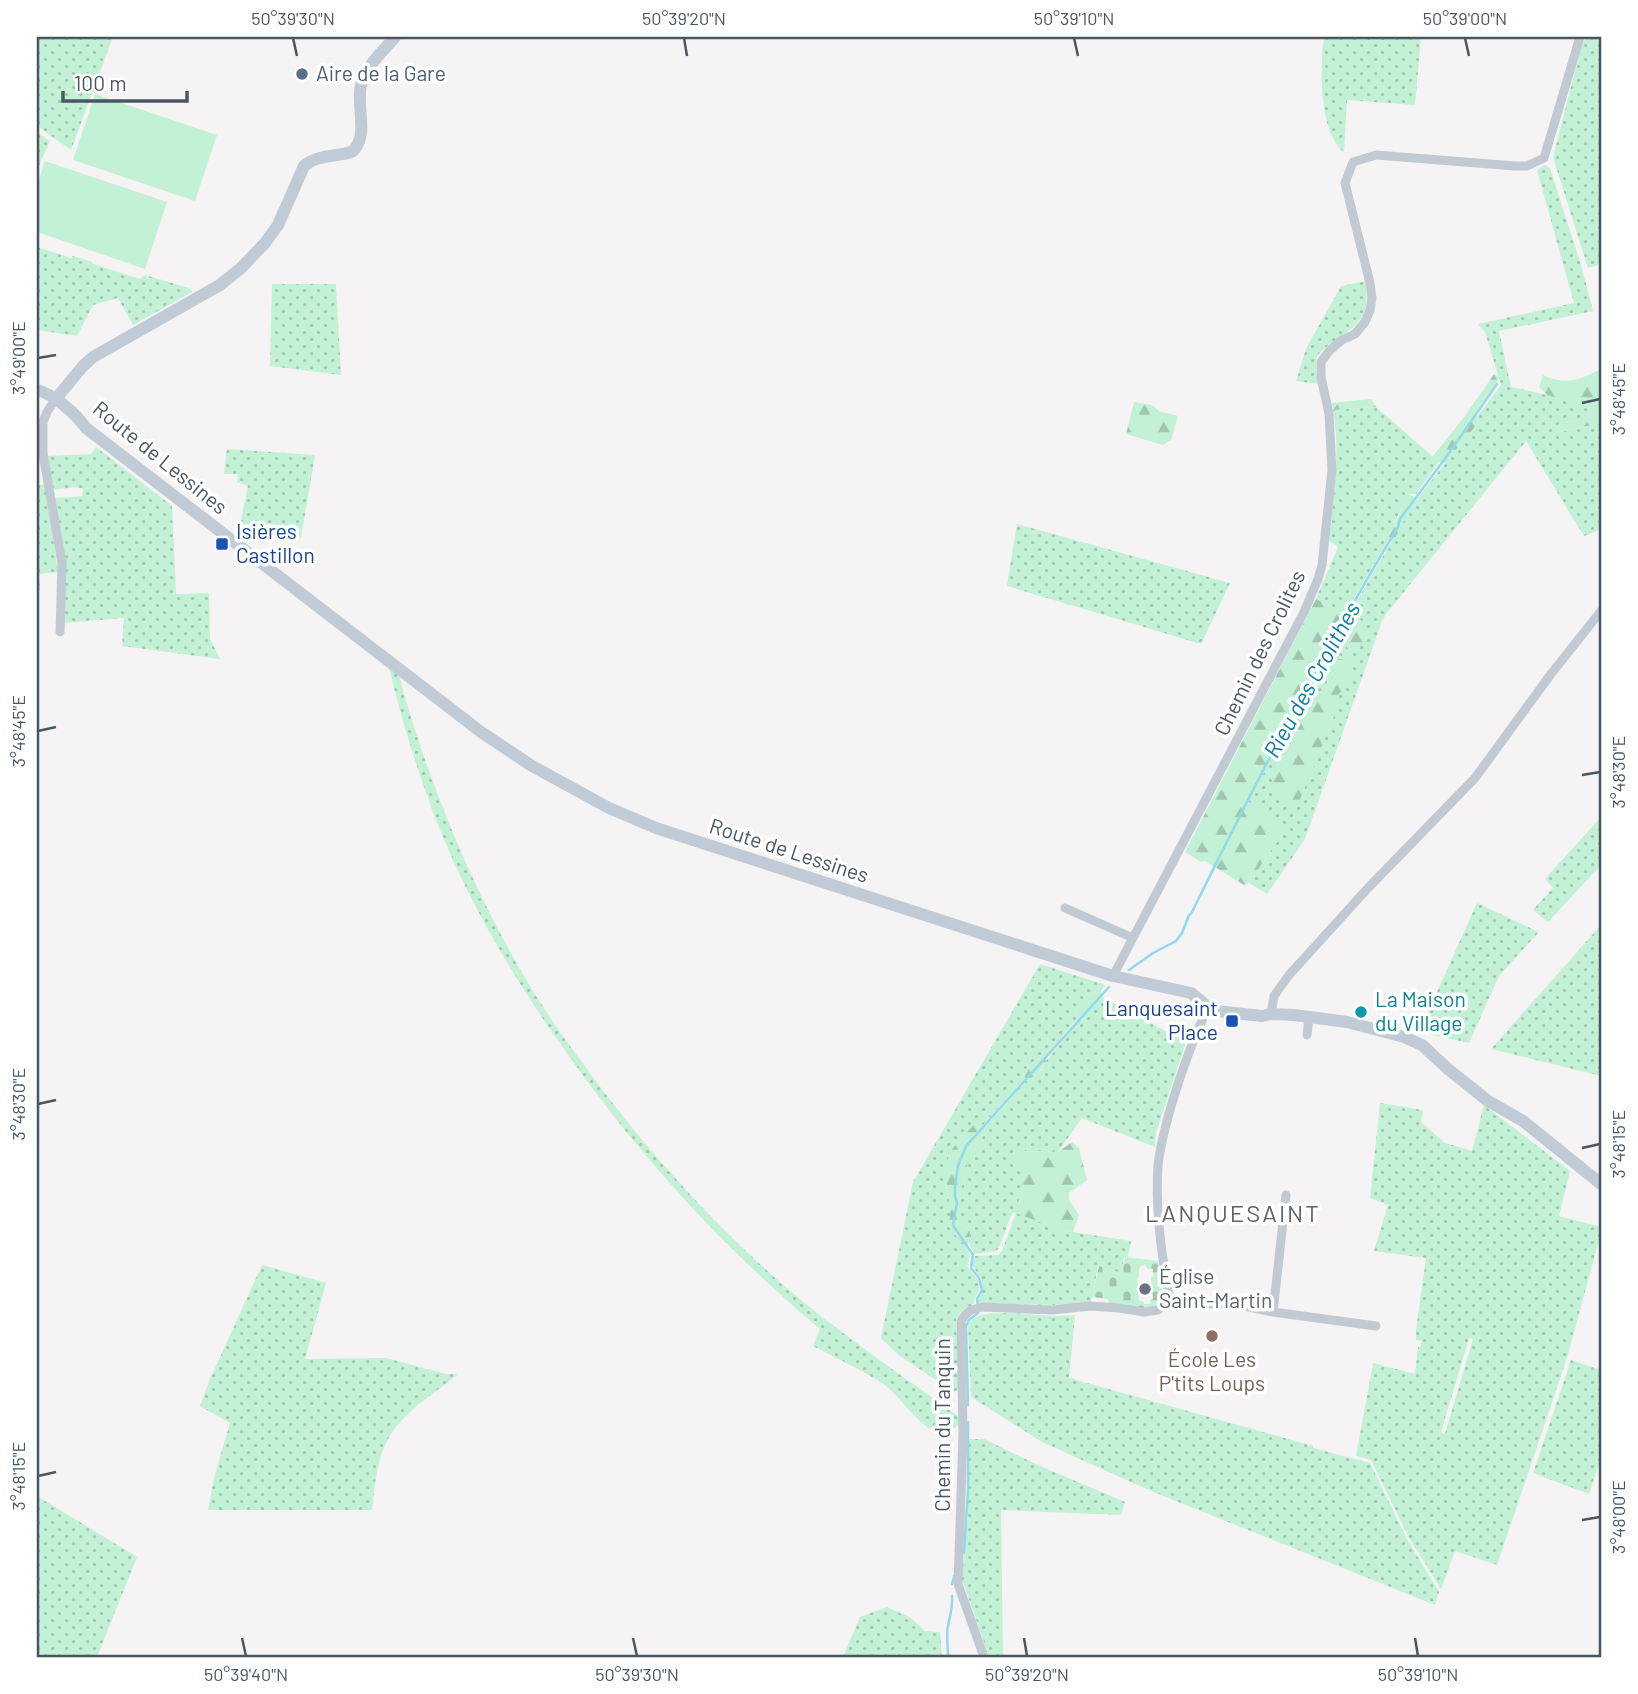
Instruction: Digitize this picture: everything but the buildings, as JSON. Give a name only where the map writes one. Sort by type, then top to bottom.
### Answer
[{"type":"main road","points":[[55,400],[93,356],[220,285],[241,268],[278,225],[308,162],[322,156],[350,153],[355,149],[359,137],[361,85],[366,72],[395,37]]},
{"type":"main road","name":"Route de Lessines","points":[[37,390],[44,392],[77,416],[86,428],[481,732],[531,766],[609,808],[656,828],[1113,976],[1191,993],[1216,1011],[1347,1022],[1404,1037],[1422,1045],[1488,1101],[1523,1121],[1601,1184]]},
{"type":"street","name":"Chemin des Crolites","points":[[1113,976],[1304,612],[1318,579],[1322,565],[1332,470],[1329,414],[1321,377],[1321,362],[1330,350],[1355,334],[1365,322],[1372,298],[1345,183],[1353,162],[1376,155],[1504,166],[1527,166],[1537,162],[1544,158],[1580,37]]},
{"type":"street","points":[[55,400],[43,422],[43,454],[62,563],[60,632]]},
{"type":"street","points":[[1271,1014],[1274,996],[1289,975],[1368,888],[1475,778],[1601,611]]},
{"type":"street","points":[[1065,908],[1133,938]]},
{"type":"street","points":[[1208,1007],[1180,1078],[1162,1138],[1158,1167],[1159,1237],[1168,1301],[1239,1305],[1376,1326]]},
{"type":"street","points":[[1307,1035],[1310,1017]]},
{"type":"street","points":[[1273,1312],[1286,1195]]},
{"type":"street","name":"Chemin du Tanquin","points":[[984,1657],[958,1584],[963,1424],[961,1321],[971,1310],[983,1307],[1052,1310],[1091,1306],[1144,1312],[1158,1310],[1168,1301]]},
{"type":"green space","points":[[37,37],[113,37],[71,150],[37,126]]},
{"type":"green space","points":[[1324,37],[1421,37],[1415,105],[1347,100],[1344,153],[1335,142],[1326,118],[1322,75]]},
{"type":"green space","points":[[1586,37],[1601,37],[1601,264],[1588,268],[1553,157]]},
{"type":"green space","points":[[95,94],[217,135],[195,201],[73,160]]},
{"type":"green space","points":[[37,132],[50,141],[37,170]]},
{"type":"green space","points":[[45,161],[167,202],[145,269],[37,232],[37,186]]},
{"type":"green space","points":[[1545,165],[1550,168],[1593,311],[1499,331],[1511,387],[1590,409],[1590,418],[1558,424],[1556,433],[1601,423],[1601,529],[1584,536],[1526,441],[1386,614],[1305,839],[1267,894],[1249,883],[1285,830],[1248,802],[1349,614],[1415,502],[1479,422],[1477,417],[1501,385],[1485,332],[1478,324],[1574,303],[1537,170]]},
{"type":"green space","points":[[37,247],[140,279],[145,275],[189,288],[192,292],[133,325],[118,298],[93,305],[77,336],[37,330]]},
{"type":"green space","points":[[1365,281],[1366,302],[1361,318],[1317,357],[1318,384],[1296,381],[1306,349],[1341,286]]},
{"type":"green space","points":[[272,284],[336,284],[341,375],[270,366]]},
{"type":"green space","points":[[1601,369],[1601,423],[1556,433],[1558,424],[1590,418],[1590,409],[1547,395],[1539,387],[1543,375],[1566,381]]},
{"type":"green space","points":[[1494,374],[1499,377],[1497,382],[1474,414],[1480,419],[1479,422],[1445,463],[1439,462],[1433,456]]},
{"type":"green space","points":[[1371,399],[1376,407],[1333,410],[1332,403]]},
{"type":"green space","points":[[1134,402],[1152,405],[1159,411],[1178,416],[1171,440],[1163,445],[1126,434]]},
{"type":"green space","points":[[1376,407],[1439,462],[1416,494],[1409,494],[1387,537],[1389,539],[1345,613],[1316,599],[1338,547],[1329,541],[1336,459],[1333,410]]},
{"type":"green space","points":[[96,447],[172,506],[176,594],[209,593],[210,639],[220,659],[122,646],[124,618],[63,623],[54,498],[82,496],[83,489],[76,487],[52,490],[46,456],[91,454]]},
{"type":"green space","points":[[227,449],[315,455],[301,537],[249,532],[245,539],[238,534],[248,486],[237,482],[238,474],[224,474]]},
{"type":"green space","points":[[45,484],[58,572],[39,574],[40,590],[37,591],[37,485]]},
{"type":"green space","points":[[1408,495],[1413,496],[1415,502],[1392,543],[1387,537],[1387,529],[1396,522]]},
{"type":"green space","points":[[1017,524],[1230,583],[1201,644],[1007,586]]},
{"type":"green space","points":[[1316,599],[1346,613],[1249,802],[1283,823],[1285,830],[1249,883],[1244,885],[1185,852]]},
{"type":"green space","points":[[1360,619],[1366,625],[1365,638],[1358,650],[1348,650],[1346,645],[1355,622]]},
{"type":"green space","points":[[1338,659],[1349,659],[1352,668],[1344,691],[1339,693],[1336,704],[1338,707],[1295,808],[1268,789],[1312,698],[1321,697]]},
{"type":"green space","points":[[389,668],[399,675],[415,731],[441,803],[489,911],[540,1001],[604,1092],[676,1179],[727,1233],[826,1320],[961,1418],[955,1428],[944,1432],[928,1427],[882,1383],[813,1346],[820,1329],[717,1234],[655,1166],[597,1094],[513,973],[465,886],[424,786]]},
{"type":"green space","points":[[1601,817],[1601,865],[1548,922],[1533,910],[1553,888],[1545,879]]},
{"type":"green space","points":[[1477,903],[1539,932],[1499,976],[1469,1043],[1419,1032]]},
{"type":"green space","points":[[1601,925],[1601,1076],[1491,1049]]},
{"type":"green space","points":[[1040,964],[1106,985],[1090,995],[1075,1012],[1077,1019],[1045,1057],[1040,1057],[1025,1069],[1025,1078],[981,1127],[974,1126],[946,1186],[952,1212],[970,1256],[967,1266],[979,1284],[974,1304],[956,1319],[959,1389],[954,1392],[900,1356],[881,1338],[913,1182]]},
{"type":"green space","points":[[1101,990],[1102,997],[1091,1012],[1085,1018],[1077,1019],[1075,1012],[1080,1004]]},
{"type":"green space","points":[[1102,997],[1186,1042],[1156,1133],[1155,1147],[1082,1118],[1058,1152],[1021,1151],[1024,1169],[1060,1230],[1131,1241],[1128,1257],[1124,1257],[1121,1273],[1098,1266],[1091,1302],[1055,1305],[978,1303],[982,1283],[972,1265],[975,1256],[998,1255],[1002,1251],[1016,1213],[1012,1213],[996,1251],[974,1254],[969,1243],[970,1231],[957,1219],[968,1162],[985,1133],[984,1128],[1028,1079],[1041,1071],[1046,1061]]},
{"type":"green space","points":[[1040,1057],[1045,1057],[1046,1061],[1036,1076],[1025,1078],[1025,1069]]},
{"type":"green space","points":[[1380,1103],[1423,1110],[1421,1122],[1445,1143],[1472,1151],[1484,1105],[1570,1171],[1559,1216],[1601,1227],[1567,1358],[1497,1565],[1455,1551],[1441,1589],[1409,1538],[1371,1460],[1356,1456],[1373,1363],[1415,1374],[1418,1347],[1421,1347],[1421,1341],[1416,1340],[1416,1330],[1426,1258],[1374,1251],[1388,1205],[1370,1198]],"holes":[[[1469,1338],[1473,1339],[1445,1434],[1441,1432]]]},
{"type":"green space","points":[[974,1125],[984,1128],[985,1133],[968,1162],[961,1189],[957,1219],[970,1231],[969,1243],[965,1245],[948,1226],[950,1211],[946,1168],[951,1152]]},
{"type":"green space","points":[[1072,1142],[1079,1148],[1087,1180],[1069,1193],[1069,1200],[1079,1215],[1073,1232],[1060,1230],[1016,1213],[1024,1170],[1016,1160],[1021,1151],[1058,1152]]},
{"type":"green space","points":[[1125,1257],[1158,1261],[1164,1298],[1160,1304],[1139,1308],[1109,1304],[1108,1299],[1092,1297],[1099,1266],[1121,1273]],"holes":[[[1145,1265],[1148,1269],[1153,1269],[1153,1299],[1150,1304],[1144,1304],[1139,1301],[1137,1279],[1141,1266]]]},
{"type":"green space","points":[[262,1265],[326,1283],[305,1359],[386,1358],[446,1374],[458,1374],[415,1408],[393,1431],[380,1459],[372,1510],[208,1510],[230,1423],[200,1406]]},
{"type":"green space","points":[[982,1315],[1075,1315],[1069,1378],[1370,1463],[1407,1539],[1439,1592],[1435,1605],[1151,1491],[1042,1442],[971,1397],[968,1325]]},
{"type":"green space","points":[[1571,1360],[1601,1370],[1601,1457],[1589,1494],[1533,1473]]},
{"type":"green space","points":[[968,1439],[984,1439],[1125,1502],[1121,1515],[1001,1510],[1003,1657],[989,1657],[962,1579],[968,1517]]},
{"type":"green space","points":[[37,1496],[137,1557],[97,1657],[37,1657]]},
{"type":"green space","points":[[887,1607],[911,1618],[925,1631],[940,1632],[942,1657],[843,1657],[860,1617]]},
{"type":"waterway","name":"Rieu des Crolithes","points":[[1129,970],[1176,941],[1182,933],[1290,718],[1398,527],[1400,519],[1497,384]]},
{"type":"waterway","name":"Rieu des Crolithes","points":[[978,1306],[977,1299],[982,1290],[979,1278],[971,1268],[973,1255],[953,1225],[957,1203],[955,1186],[958,1166],[966,1146],[1109,987]]},
{"type":"waterway","name":"Rieu des Crolithes","points":[[968,1405],[966,1326],[978,1313]]},
{"type":"waterway","name":"Rieu des Crolithes","points":[[964,1553],[968,1422]]},
{"type":"waterway","name":"Rieu des Crolithes","points":[[952,1584],[954,1576]]},
{"type":"waterway","name":"Rieu des Crolithes","points":[[948,1657],[947,1634],[952,1596]]},
{"type":"place","name":"Aire de la Gare","points":[[302,74]]},
{"type":"place","name":"Isières Castillon","points":[[222,544]]},
{"type":"place","name":"La Maison du Village","points":[[1361,1012]]},
{"type":"place","name":"Lanquesaint Place","points":[[1232,1021]]},
{"type":"place","name":"Église Saint-Martin","points":[[1145,1289]]},
{"type":"place","name":"École Les P'tits Loups","points":[[1212,1336]]},
{"type":"district","name":"LANQUESAINT","points":[[1233,1214]]}]
